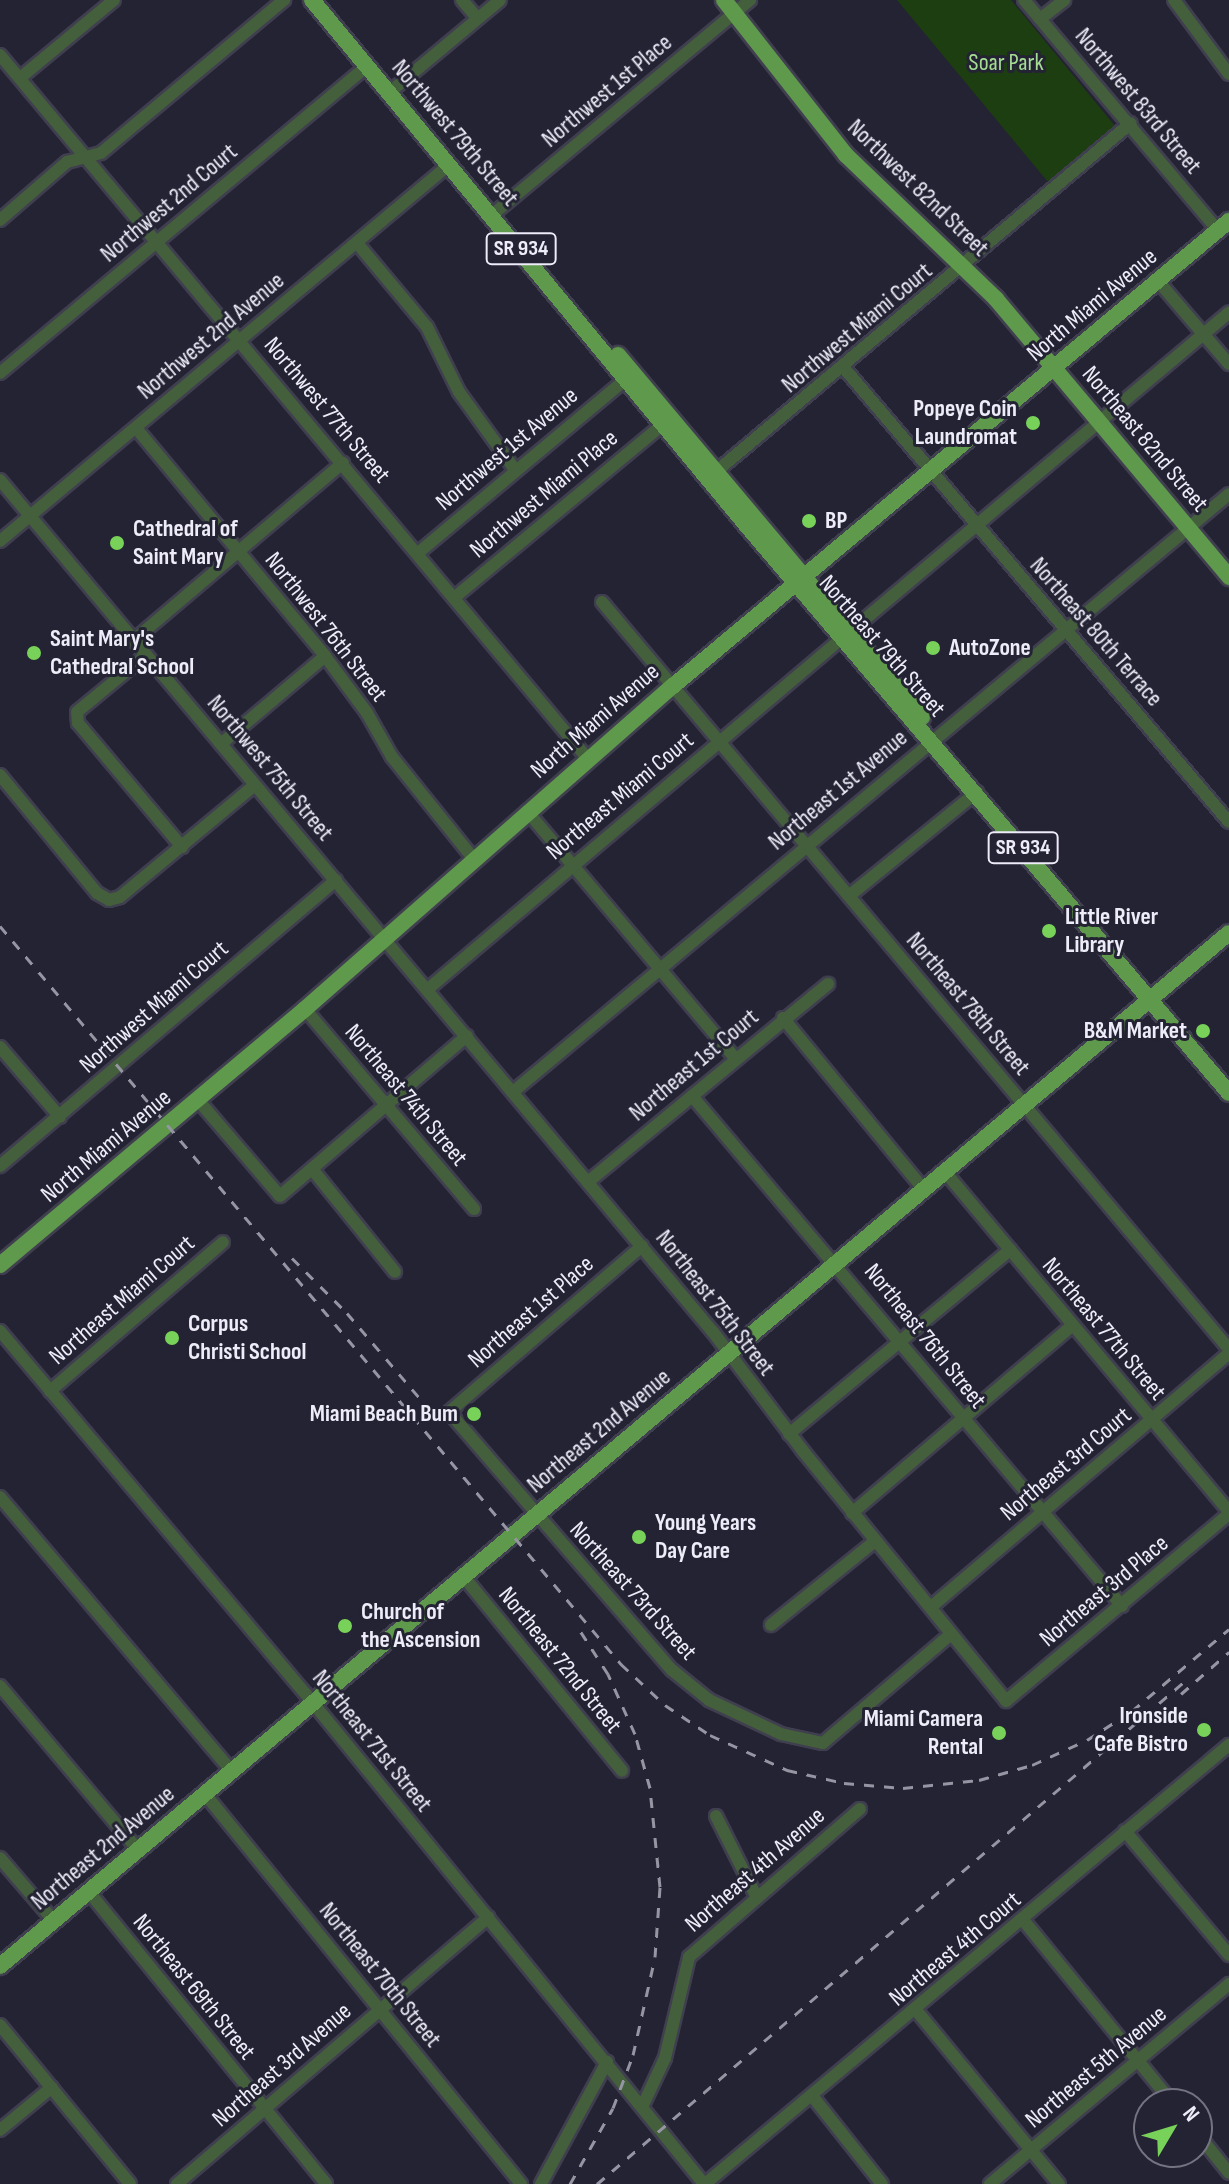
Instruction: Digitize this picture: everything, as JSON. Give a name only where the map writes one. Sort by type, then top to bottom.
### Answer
[{"type":"main road","name":"Northwest 79th Street","points":[[312,0],[592,333],[662,425],[801,580]]},
{"type":"main road","name":"Northwest 82nd Street","points":[[729,6],[856,167],[964,267],[1054,368]]},
{"type":"main road","name":"North Miami Avenue","points":[[0,1265],[305,1009],[473,858],[673,686],[1224,226]]},
{"type":"main road","name":"Northwest 79th Street","points":[[592,333],[622,358],[718,470],[801,580]]},
{"type":"main road","name":"Northeast 82nd Street","points":[[1054,368],[1229,577]]},
{"type":"main road","points":[[662,425],[718,470]]},
{"type":"main road","name":"Northeast 79th Street","points":[[801,580],[922,716],[933,740],[1229,1093]]},
{"type":"main road","name":"Northeast 2nd Avenue","points":[[0,1966],[1229,933]]},
{"type":"street","points":[[20,78],[114,0]]},
{"type":"street","points":[[0,220],[67,162],[111,145],[284,0]]},
{"type":"street","points":[[462,0],[477,18]]},
{"type":"street","points":[[390,92],[500,0]]},
{"type":"street","name":"Northwest 1st Place","points":[[492,215],[729,6],[750,0]]},
{"type":"street","name":"Northwest 83rd Street","points":[[1024,0],[1224,226]]},
{"type":"street","points":[[1040,19],[1064,0]]},
{"type":"street","points":[[1174,0],[1229,74]]},
{"type":"street","name":"Northwest 77th Street","points":[[2,62],[20,78],[87,156],[588,759]]},
{"type":"street","name":"Northwest 2nd Court","points":[[0,373],[367,66]]},
{"type":"street","name":"Northwest Miami Court","points":[[718,470],[844,368],[1131,123]]},
{"type":"street","name":"Northwest 2nd Avenue","points":[[0,541],[450,164]]},
{"type":"street","points":[[357,243],[427,327],[459,392],[516,471]]},
{"type":"street","points":[[1158,281],[1229,364]]},
{"type":"street","name":"Northeast Miami Court","points":[[428,989],[1229,312]]},
{"type":"street","name":"Northeast 80th Terrace","points":[[844,368],[1229,822]]},
{"type":"street","name":"Northwest 1st Avenue","points":[[418,553],[626,379]]},
{"type":"street","name":"Northwest Miami Place","points":[[455,597],[662,425]]},
{"type":"street","name":"Northwest 76th Street","points":[[136,428],[325,656],[367,713],[392,757],[473,858]]},
{"type":"street","points":[[134,640],[343,463]]},
{"type":"street","name":"Northwest 75th Street","points":[[0,480],[385,937]]},
{"type":"street","name":"Northeast 1st Avenue","points":[[514,1091],[1229,494]]},
{"type":"street","name":"Northeast 78th Street","points":[[602,602],[1229,1351]]},
{"type":"street","points":[[146,655],[77,712],[78,723],[182,847]]},
{"type":"street","points":[[221,744],[325,656]]},
{"type":"street","points":[[0,775],[97,893],[109,900],[120,897],[255,785]]},
{"type":"street","points":[[849,896],[977,792]]},
{"type":"street","points":[[527,811],[736,1059]]},
{"type":"street","name":"Northwest Miami Court","points":[[0,1166],[336,880]]},
{"type":"street","name":"Northeast 75th Street","points":[[385,937],[729,1353],[789,1434],[1006,1701]]},
{"type":"street","name":"Northeast 1st Court","points":[[589,1181],[828,984]]},
{"type":"street","name":"Northeast 74th Street","points":[[305,1009],[474,1209]]},
{"type":"street","points":[[783,1018],[925,1191]]},
{"type":"street","points":[[198,1100],[280,1196],[467,1036]]},
{"type":"street","points":[[0,1047],[60,1117]]},
{"type":"street","name":"Northeast 76th Street","points":[[692,1096],[1122,1606]]},
{"type":"street","points":[[312,1169],[395,1272]]},
{"type":"street","name":"Northeast 77th Street","points":[[946,1173],[1229,1513]]},
{"type":"street","name":"Northeast Miami Court","points":[[50,1391],[223,1242]]},
{"type":"street","name":"Northeast 1st Place","points":[[449,1412],[642,1246]]},
{"type":"street","points":[[789,1434],[1010,1250]]},
{"type":"street","points":[[852,1513],[1073,1325]]},
{"type":"street","name":"Northeast 71st Street","points":[[0,1331],[313,1704],[705,2184]]},
{"type":"street","name":"Northeast 3rd Court","points":[[931,1607],[1229,1351]]},
{"type":"street","name":"Northeast 73rd Street","points":[[449,1412],[672,1670],[709,1700],[781,1734],[823,1743],[951,1634]]},
{"type":"street","points":[[0,1497],[232,1772]]},
{"type":"street","name":"Northeast 3rd Place","points":[[1006,1701],[1229,1513]]},
{"type":"street","points":[[771,1625],[875,1541]]},
{"type":"street","name":"Northeast 72nd Street","points":[[464,1577],[622,1771]]},
{"type":"street","points":[[0,1686],[138,1850]]},
{"type":"street","name":"Northeast 4th Court","points":[[705,2184],[1024,1921],[1125,1831],[1229,1745]]},
{"type":"street","name":"Northeast 70th Street","points":[[205,1794],[521,2184]]},
{"type":"street","name":"Northeast 4th Avenue","points":[[643,2105],[665,2058],[689,1957],[860,1809]]},
{"type":"street","points":[[716,1816],[756,1896]]},
{"type":"street","points":[[1125,1831],[1229,1955]]},
{"type":"street","points":[[0,1858],[54,1921]]},
{"type":"street","name":"Northeast 69th Street","points":[[89,1892],[326,2184]]},
{"type":"street","name":"Northeast 3rd Avenue","points":[[177,2184],[488,1917]]},
{"type":"street","points":[[1024,1921],[1160,2088]]},
{"type":"street","name":"Northeast 5th Avenue","points":[[990,2184],[1229,1984]]},
{"type":"street","points":[[916,2010],[1059,2184]]},
{"type":"street","points":[[0,2025],[130,2184]]},
{"type":"street","points":[[541,2184],[607,2062]]},
{"type":"street","points":[[0,2130],[52,2087]]},
{"type":"street","points":[[813,2097],[882,2184]]},
{"type":"street","points":[[1213,2153],[1229,2173]]},
{"type":"green space","name":"Soar Park","points":[[897,0],[1011,0],[1115,126],[1048,182]]},
{"type":"railway","points":[[0,926],[621,1664],[665,1705],[710,1735],[787,1770],[844,1783],[903,1788],[979,1780],[1032,1765],[1087,1740],[1132,1711],[1229,1629]]},
{"type":"railway","points":[[292,1258],[347,1313],[434,1415]]},
{"type":"railway","points":[[570,2184],[613,2108],[633,2055],[655,1957],[660,1887],[650,1788],[635,1734],[608,1674],[579,1629]]},
{"type":"railway","points":[[1181,1694],[1229,1652]]},
{"type":"railway","points":[[597,2184],[1184,1682]]},
{"type":"place","name":"Popeye Coin Laundromat","points":[[1033,423]]},
{"type":"place","name":"BP","points":[[809,521]]},
{"type":"place","name":"Cathedral of Saint Mary","points":[[117,543]]},
{"type":"place","name":"AutoZone","points":[[933,648]]},
{"type":"place","name":"Saint Mary's Cathedral School","points":[[34,653]]},
{"type":"place","name":"Little River Library","points":[[1049,931]]},
{"type":"place","name":"B&M Market","points":[[1203,1031]]},
{"type":"place","name":"Corpus Christi School","points":[[172,1338]]},
{"type":"place","name":"Miami Beach Bum","points":[[474,1414]]},
{"type":"place","name":"Young Years Day Care","points":[[639,1537]]},
{"type":"place","name":"Church of the Ascension","points":[[345,1626]]},
{"type":"place","name":"Ironside Cafe Bistro","points":[[1204,1730]]},
{"type":"place","name":"Miami Camera Rental","points":[[999,1733]]}]
